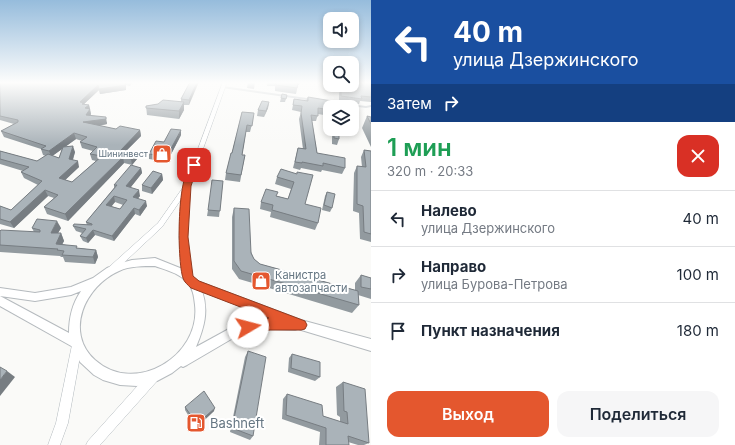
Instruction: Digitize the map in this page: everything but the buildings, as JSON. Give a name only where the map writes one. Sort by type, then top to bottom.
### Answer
[{"type":"main road","points":[[0,292],[35,297],[71,291],[95,282],[112,270],[160,225],[186,186],[217,103]]},
{"type":"main road","points":[[176,365],[192,347],[201,326],[201,305],[192,281],[183,237],[186,186]]},
{"type":"main road","points":[[112,270],[130,263],[155,262],[172,268],[192,281],[301,325],[371,345]]},
{"type":"main road","points":[[95,282],[82,298],[75,318],[75,335],[77,344],[87,362],[103,374],[126,380],[153,377]]},
{"type":"main road","points":[[0,301],[77,344]]},
{"type":"main road","points":[[92,445],[153,377],[238,329],[270,324],[301,325]]},
{"type":"main road","points":[[54,445],[62,423],[77,344]]},
{"type":"street","points":[[359,106],[371,106]]},
{"type":"place","name":"Шининвест","points":[[162,154]]},
{"type":"place","name":"Канистра автозапчасти","points":[[261,281]]},
{"type":"place","name":"Bashneft","points":[[196,423]]},
{"type":"route","points":[[194,165],[186,186],[183,237],[188,278],[195,284],[301,325],[270,324],[248,327]]}]
